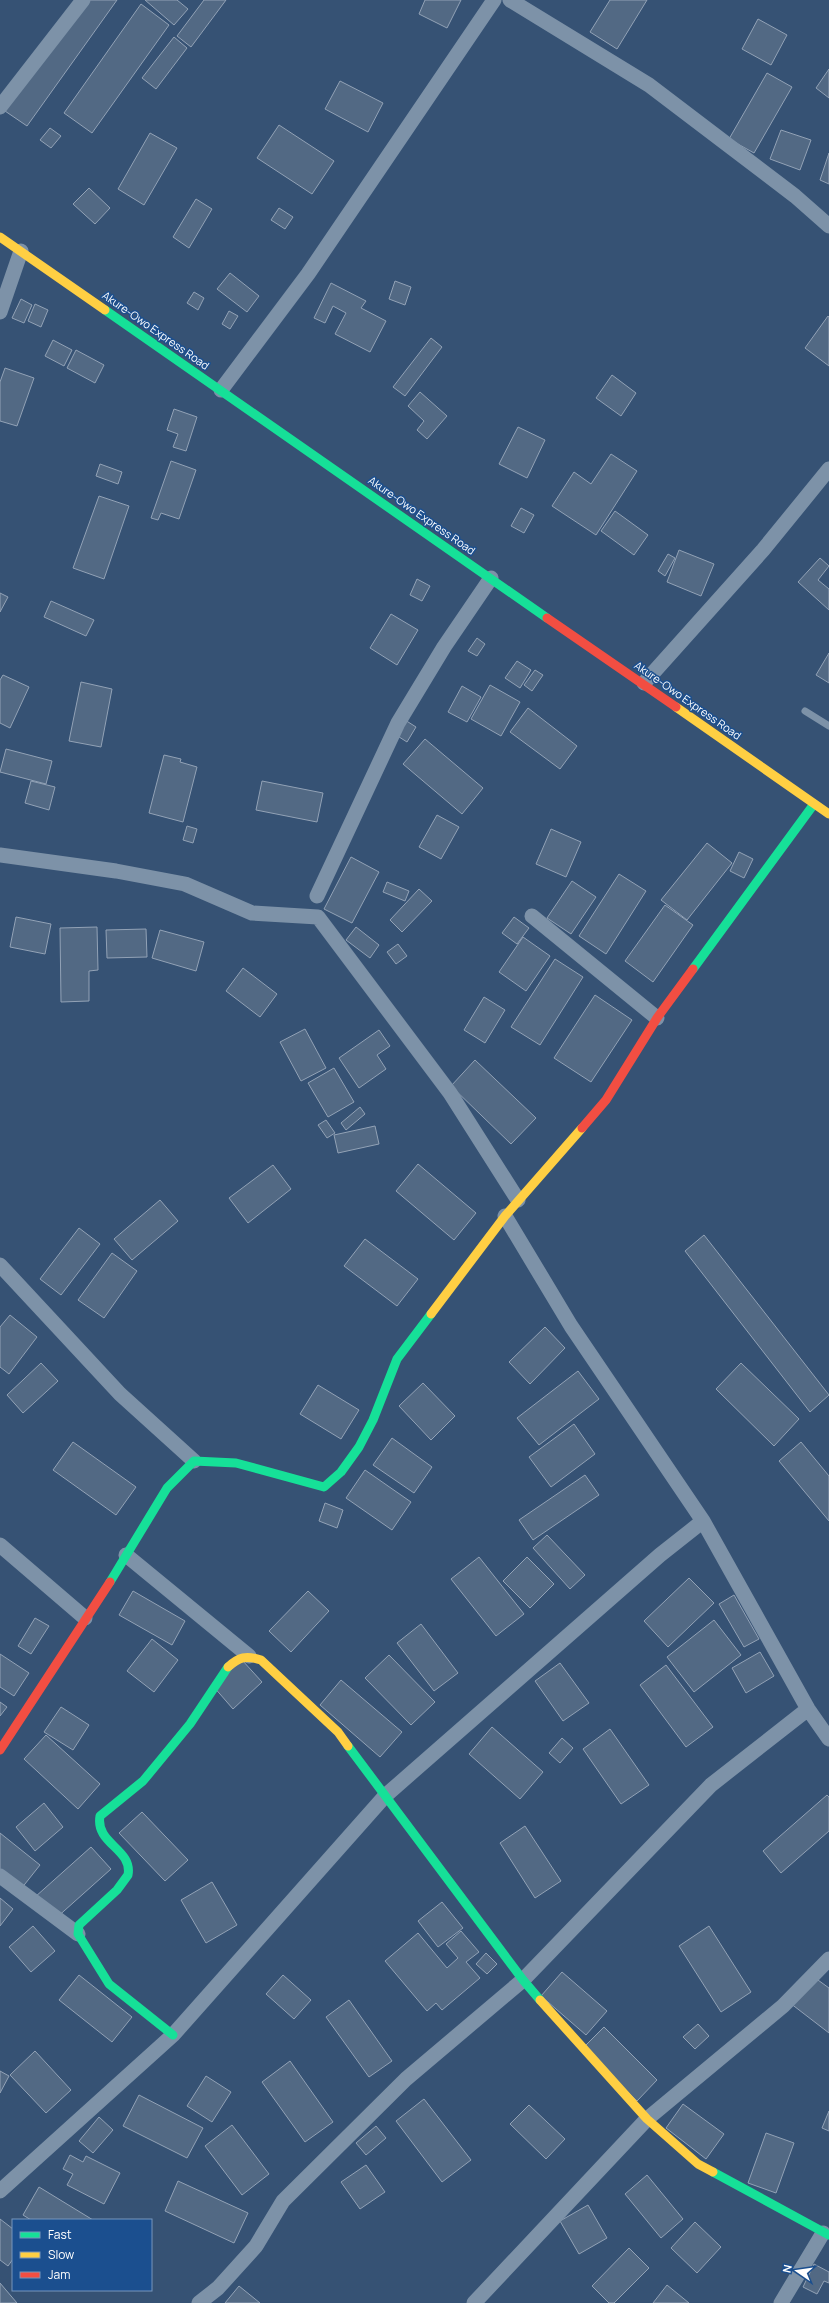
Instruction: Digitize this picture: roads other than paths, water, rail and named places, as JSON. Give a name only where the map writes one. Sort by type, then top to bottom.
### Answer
[{"type":"main road","name":"Akure-Owo Express Road","points":[[0,237],[644,683],[829,814]]},
{"type":"main road","points":[[0,1750],[126,1555],[167,1488],[194,1461],[236,1463],[324,1487],[341,1472],[359,1448],[373,1420],[397,1359],[504,1216],[606,1100],[656,1018],[814,804]]},
{"type":"main road","points":[[173,2035],[109,1984],[78,1934],[79,1925],[125,1882],[130,1871],[128,1862],[99,1831],[98,1823],[100,1816],[143,1781],[190,1724],[227,1668],[237,1659],[250,1656],[261,1660],[338,1732],[523,1980],[646,2119],[698,2164],[826,2234]]},
{"type":"street","points":[[0,107],[83,0]]},
{"type":"street","points":[[221,390],[308,274],[494,0]]},
{"type":"street","points":[[510,0],[649,85],[795,196],[829,226]]},
{"type":"street","points":[[0,312],[21,251]]},
{"type":"street","points":[[644,683],[763,550],[829,469]]},
{"type":"street","points":[[317,896],[398,724],[444,647],[491,578]]},
{"type":"street","points":[[0,855],[116,871],[185,884],[252,913],[318,917],[450,1093],[518,1200]]},
{"type":"street","points":[[532,916],[656,1018]]},
{"type":"street","points":[[504,1216],[570,1326],[703,1521],[808,1709],[829,1739]]},
{"type":"street","points":[[0,1265],[120,1394],[194,1461]]},
{"type":"street","points":[[0,2191],[173,2035],[385,1796],[660,1555],[703,1521]]},
{"type":"street","points":[[0,1545],[85,1618]]},
{"type":"street","points":[[126,1555],[250,1656]]},
{"type":"street","points":[[199,2303],[218,2288],[256,2246],[283,2201],[406,2079],[523,1980],[711,1785],[808,1709]]},
{"type":"street","points":[[0,1876],[78,1934]]},
{"type":"street","points":[[474,2303],[560,2208],[646,2119],[783,2006],[829,1959]]},
{"type":"street","points":[[781,2303],[826,2234]]},
{"type":"lane","points":[[805,711],[829,726]]}]
